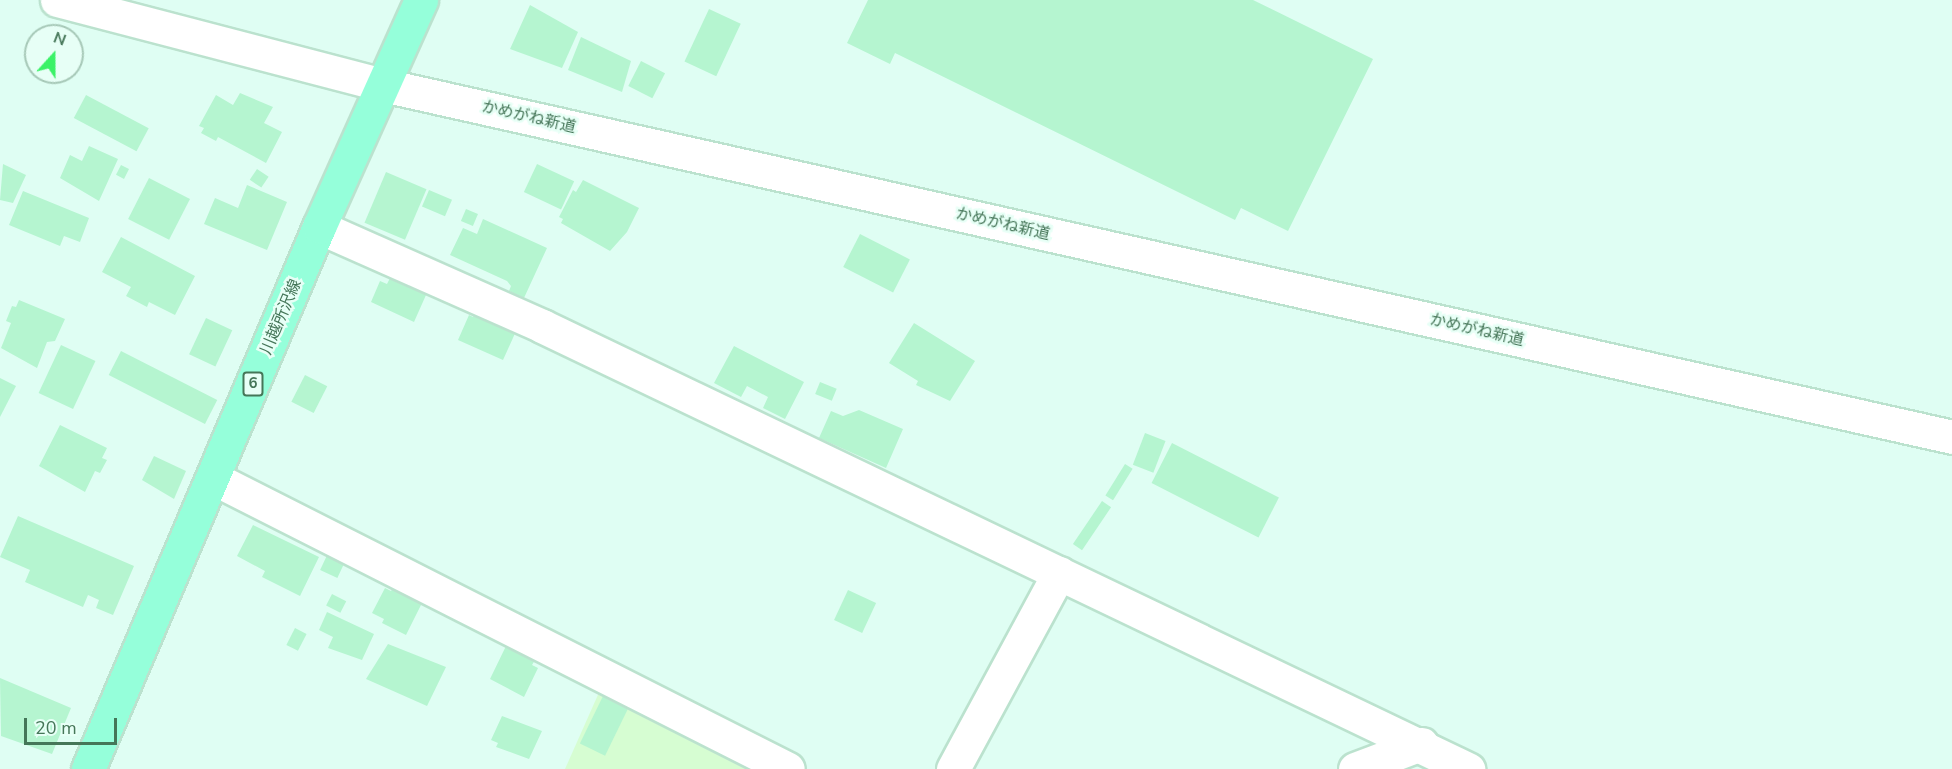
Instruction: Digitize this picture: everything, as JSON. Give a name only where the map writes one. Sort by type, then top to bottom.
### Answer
[{"type":"main road","name":"川越所沢線","points":[[88,769],[319,227],[421,0]]},
{"type":"street","name":"かめがね新道","points":[[57,0],[383,85],[1952,437]]},
{"type":"street","points":[[319,227],[542,327],[1421,744],[1468,769]]},
{"type":"street","points":[[213,478],[788,769]]},
{"type":"street","points":[[952,769],[1059,573]]},
{"type":"street","points":[[1355,769],[1421,744]]},
{"type":"shaded area","points":[[601,688],[764,769],[565,769]]},
{"type":"building","points":[[868,0],[1253,0],[1373,59],[1288,231],[1241,208],[1235,220],[895,53],[890,64],[847,43]]},
{"type":"building","points":[[530,5],[578,32],[562,68],[510,49]]},
{"type":"building","points":[[709,9],[741,24],[716,76],[684,62]]},
{"type":"building","points":[[581,37],[631,61],[622,92],[568,70]]},
{"type":"building","points":[[641,61],[665,73],[652,98],[628,86]]},
{"type":"building","points":[[240,93],[273,107],[264,123],[282,132],[266,163],[218,137],[216,141],[201,133],[204,128],[199,126],[216,95],[233,105]]},
{"type":"building","points":[[86,95],[149,128],[136,151],[74,118]]},
{"type":"building","points":[[89,146],[118,159],[99,201],[60,178],[70,155],[82,161]]},
{"type":"building","points":[[3,164],[26,175],[13,203],[0,200]]},
{"type":"building","points":[[537,164],[574,181],[561,209],[524,192]]},
{"type":"building","points":[[121,165],[129,169],[124,179],[116,175]]},
{"type":"building","points":[[257,169],[269,177],[261,188],[250,180]]},
{"type":"building","points":[[386,172],[427,189],[405,240],[365,223]]},
{"type":"building","points":[[149,178],[190,199],[169,240],[128,219]]},
{"type":"building","points":[[583,180],[639,208],[627,232],[610,251],[561,223],[563,219],[559,217],[573,190],[576,192]]},
{"type":"building","points":[[247,185],[287,202],[267,250],[204,224],[215,198],[238,208]]},
{"type":"building","points":[[429,190],[452,200],[445,216],[422,207]]},
{"type":"building","points":[[23,191],[89,218],[80,242],[64,236],[60,246],[9,225]]},
{"type":"building","points":[[466,209],[478,214],[473,226],[461,221]]},
{"type":"building","points":[[483,219],[547,248],[524,298],[509,291],[511,286],[507,281],[450,255],[463,228],[477,234]]},
{"type":"building","points":[[860,234],[910,259],[893,292],[843,267]]},
{"type":"building","points":[[121,237],[195,276],[175,315],[149,302],[147,307],[126,296],[131,287],[102,272]]},
{"type":"building","points":[[391,276],[430,286],[414,322],[371,302],[380,281],[387,284]]},
{"type":"building","points":[[19,300],[65,319],[55,341],[47,342],[37,368],[1,348],[11,323],[6,321],[12,306],[16,307]]},
{"type":"building","points":[[476,310],[517,329],[503,360],[458,340],[469,315],[473,317]]},
{"type":"building","points":[[206,318],[232,330],[215,367],[189,354]]},
{"type":"building","points":[[914,323],[975,361],[950,401],[916,385],[918,381],[889,363]]},
{"type":"building","points":[[61,345],[95,361],[73,409],[39,393]]},
{"type":"building","points":[[734,346],[804,382],[785,419],[763,408],[768,397],[747,386],[741,397],[714,383]]},
{"type":"building","points":[[121,351],[217,400],[205,424],[109,375]]},
{"type":"building","points":[[305,375],[327,386],[314,413],[291,402]]},
{"type":"building","points":[[0,378],[16,386],[0,417]]},
{"type":"building","points":[[820,382],[837,389],[832,401],[815,394]]},
{"type":"building","points":[[859,410],[903,429],[886,468],[819,438],[831,411],[843,416]]},
{"type":"building","points":[[60,425],[107,448],[102,458],[107,460],[100,473],[95,471],[85,492],[39,466]]},
{"type":"building","points":[[1145,433],[1166,441],[1153,473],[1133,465]]},
{"type":"building","points":[[1172,443],[1279,497],[1258,538],[1152,483]]},
{"type":"building","points":[[154,456],[186,471],[174,499],[142,480]]},
{"type":"building","points":[[1125,464],[1133,469],[1113,500],[1105,495]]},
{"type":"building","points":[[1102,501],[1111,507],[1082,550],[1073,544]]},
{"type":"building","points":[[18,516],[134,566],[113,615],[96,608],[99,600],[88,595],[83,607],[25,582],[30,570],[0,557]]},
{"type":"building","points":[[253,525],[319,557],[300,596],[262,577],[265,571],[237,556]]},
{"type":"building","points":[[329,551],[346,559],[337,578],[320,570]]},
{"type":"building","points":[[385,588],[391,591],[393,588],[422,603],[406,635],[382,623],[384,619],[372,613]]},
{"type":"building","points":[[848,590],[876,603],[862,633],[834,620]]},
{"type":"building","points":[[332,594],[346,601],[340,613],[326,606]]},
{"type":"building","points":[[327,612],[374,634],[362,660],[328,648],[333,637],[319,630]]},
{"type":"building","points":[[295,628],[307,634],[298,651],[286,645]]},
{"type":"building","points":[[388,644],[446,667],[427,706],[366,679]]},
{"type":"building","points":[[506,646],[535,660],[532,665],[538,668],[524,697],[490,679]]},
{"type":"building","points":[[0,678],[71,708],[52,754],[1,736]]},
{"type":"building","points":[[604,694],[629,706],[605,756],[580,743]]},
{"type":"building","points":[[502,716],[542,731],[529,759],[496,747],[498,743],[491,740]]}]
